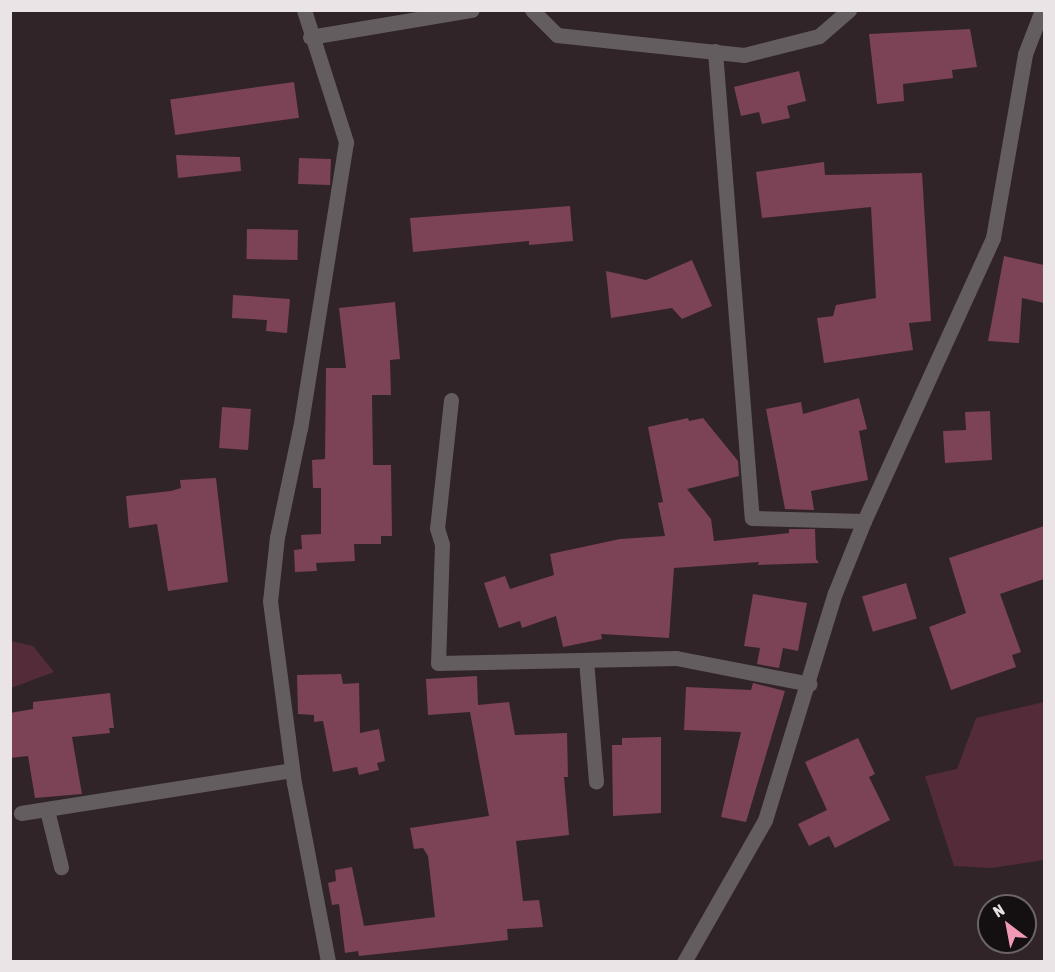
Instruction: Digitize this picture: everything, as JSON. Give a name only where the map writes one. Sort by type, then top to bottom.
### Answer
[{"type":"street","points":[[304,10],[310,37],[336,102],[346,142],[300,428],[277,537],[270,601],[292,770],[328,962]]},
{"type":"street","points":[[310,37],[472,10]]},
{"type":"street","points":[[532,10],[557,35],[744,54],[819,36],[849,10]]},
{"type":"street","points":[[684,962],[765,820],[810,684],[836,593],[864,521],[993,238],[1025,54],[1042,10]]},
{"type":"street","points":[[714,51],[752,518],[864,521]]},
{"type":"street","points":[[451,400],[436,528],[442,544],[438,663],[676,658],[810,684]]},
{"type":"street","points":[[586,660],[596,782]]},
{"type":"street","points":[[21,813],[292,770]]},
{"type":"street","points":[[47,810],[61,867]]},
{"type":"shaded area","points":[[11,641],[33,646],[54,672],[11,688]]},
{"type":"shaded area","points":[[1044,702],[1044,860],[992,868],[954,866],[925,776],[957,769],[976,718]]},
{"type":"building","points":[[970,29],[977,67],[952,70],[953,78],[903,84],[904,101],[877,104],[869,34]]},
{"type":"building","points":[[799,71],[806,101],[787,106],[790,118],[762,124],[759,112],[741,116],[734,87]]},
{"type":"building","points":[[294,82],[299,118],[175,135],[170,99]]},
{"type":"building","points":[[176,155],[240,157],[241,171],[178,178]]},
{"type":"building","points":[[299,158],[331,159],[330,185],[298,184]]},
{"type":"building","points":[[824,162],[825,175],[922,173],[931,321],[909,323],[913,350],[824,363],[817,318],[833,316],[836,305],[876,298],[871,207],[762,218],[756,172]]},
{"type":"building","points":[[570,206],[573,241],[529,245],[529,241],[413,252],[410,218]]},
{"type":"building","points":[[247,229],[298,230],[297,260],[246,259]]},
{"type":"building","points":[[1004,256],[1044,265],[1044,303],[1022,298],[1019,343],[988,341]]},
{"type":"building","points":[[692,260],[712,306],[682,319],[672,308],[611,318],[606,271],[646,280]]},
{"type":"building","points":[[233,295],[290,299],[287,333],[266,331],[267,320],[232,318]]},
{"type":"building","points":[[395,302],[400,359],[390,360],[391,395],[372,395],[373,465],[391,465],[392,536],[381,536],[381,544],[354,544],[355,561],[316,563],[317,571],[295,572],[294,550],[302,549],[301,535],[321,534],[321,488],[313,488],[312,460],[325,459],[326,368],[346,368],[339,308]]},
{"type":"building","points":[[859,398],[867,429],[859,431],[868,480],[811,491],[814,510],[785,509],[766,409],[801,402],[803,414]]},
{"type":"building","points":[[222,407],[251,409],[248,450],[219,448]]},
{"type":"building","points":[[990,411],[992,460],[945,463],[943,431],[966,430],[965,412]]},
{"type":"building","points":[[688,418],[689,421],[703,418],[738,461],[739,476],[687,489],[711,519],[714,541],[789,533],[789,529],[815,529],[816,559],[819,563],[758,565],[759,562],[674,568],[669,638],[601,634],[602,639],[563,647],[556,616],[522,628],[520,621],[499,628],[484,583],[505,576],[510,589],[554,575],[550,554],[620,539],[665,536],[658,503],[663,502],[648,427]]},
{"type":"building","points":[[216,478],[228,582],[168,591],[157,524],[129,528],[126,496],[171,491],[181,488],[180,480]]},
{"type":"building","points":[[1044,526],[1044,579],[1000,594],[1021,652],[1012,655],[1016,667],[951,690],[929,627],[966,613],[949,558]]},
{"type":"building","points":[[906,583],[917,618],[873,632],[862,596]]},
{"type":"building","points":[[753,594],[807,603],[798,651],[783,648],[779,668],[757,664],[760,648],[744,646]]},
{"type":"building","points":[[341,674],[343,684],[359,683],[360,733],[379,729],[385,761],[377,763],[379,770],[359,775],[357,767],[333,772],[323,721],[314,722],[314,715],[298,714],[297,675]]},
{"type":"building","points":[[477,676],[478,705],[509,702],[515,735],[567,733],[568,777],[564,777],[569,835],[516,841],[523,901],[539,900],[543,927],[507,929],[508,940],[359,956],[358,951],[345,953],[339,904],[332,905],[328,883],[336,881],[335,870],[352,867],[364,926],[435,917],[428,856],[423,848],[414,849],[410,828],[489,816],[470,712],[428,715],[426,679]]},
{"type":"building","points":[[753,683],[785,691],[746,822],[721,817],[741,732],[684,730],[686,687],[751,690]]},
{"type":"building","points":[[110,693],[114,728],[109,728],[110,733],[72,737],[82,794],[35,798],[28,756],[10,758],[10,713],[33,709],[33,702]]},
{"type":"building","points":[[661,737],[661,813],[613,816],[612,745],[622,745],[622,738]]},
{"type":"building","points":[[858,738],[875,774],[869,777],[890,820],[835,848],[829,836],[809,846],[798,824],[827,810],[805,762]]}]
